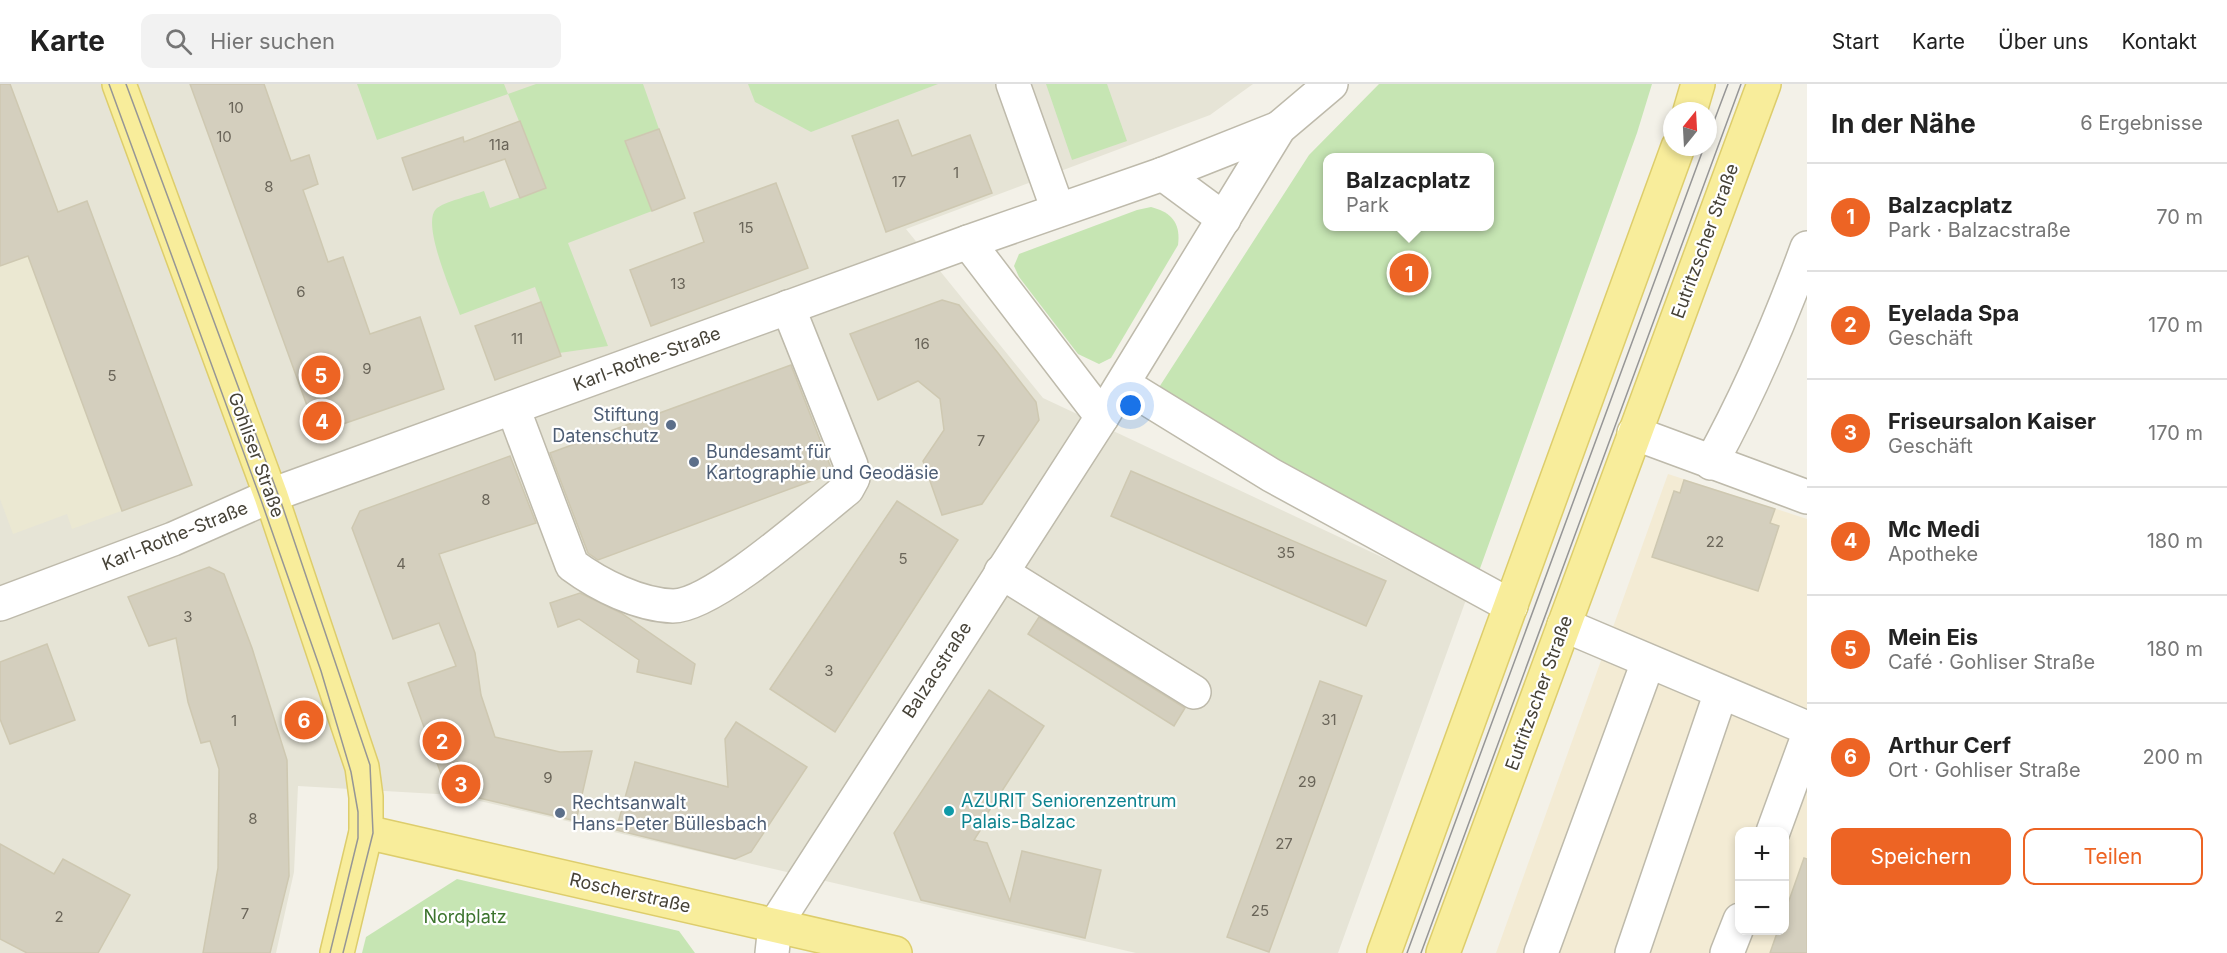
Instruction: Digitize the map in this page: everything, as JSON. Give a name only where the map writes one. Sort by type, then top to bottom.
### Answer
[{"type":"main road","name":"Gohliser Straße","points":[[119,84],[271,496],[359,756],[366,796],[366,832]]},
{"type":"main road","points":[[1693,102],[1698,84]]},
{"type":"main road","name":"Eutritzscher Straße","points":[[1443,953],[1764,84]]},
{"type":"main road","points":[[1384,953],[1675,156]]},
{"type":"main road","points":[[337,953],[366,832]]},
{"type":"main road","name":"Roscherstraße","points":[[366,832],[773,939],[895,953]]},
{"type":"street","points":[[1013,84],[1058,210]]},
{"type":"street","name":"Balzacstraße","points":[[773,939],[1001,572],[1123,384],[1279,128],[1331,84]]},
{"type":"street","name":"Balzacstraße","points":[[1162,174],[1279,128]]},
{"type":"street","name":"Karl-Rothe-Straße","points":[[0,604],[173,539],[271,496],[788,307],[1162,174]]},
{"type":"street","points":[[1162,174],[1224,219]]},
{"type":"street","points":[[968,242],[1102,417]]},
{"type":"street","points":[[1711,463],[1735,419],[1807,248]]},
{"type":"street","points":[[513,408],[572,565],[588,577],[638,599],[674,606],[699,600],[765,554],[847,489],[853,478],[851,465],[788,307]]},
{"type":"street","points":[[1123,384],[1271,475],[1511,606]]},
{"type":"street","points":[[1634,433],[1807,497]]},
{"type":"street","points":[[1001,572],[1194,692]]},
{"type":"street","points":[[1564,625],[1807,728]]},
{"type":"street","points":[[1541,953],[1648,662]]},
{"type":"street","points":[[1632,953],[1721,692]]},
{"type":"street","points":[[1774,827],[1807,739]]},
{"type":"street","points":[[1727,953],[1735,933]]},
{"type":"shaded area","points":[[0,84],[1253,84],[1210,115],[906,229],[1043,398],[1467,597],[1338,953],[1136,953],[454,795],[298,786],[294,872],[276,953],[0,953]]},
{"type":"shaded area","points":[[16,99],[58,212],[87,201],[192,485],[72,529],[67,514],[13,534],[0,499],[0,105]]},
{"type":"shaded area","points":[[1668,474],[1807,519],[1807,953],[1496,953]]},
{"type":"green space","points":[[357,84],[504,84],[508,94],[377,140]]},
{"type":"green space","points":[[536,84],[643,84],[659,129],[626,141],[652,211],[568,243],[608,346],[559,353],[535,287],[460,315],[435,244],[432,217],[436,209],[451,201],[484,191],[490,208],[546,188],[508,94]]},
{"type":"green space","points":[[748,84],[938,84],[811,132],[755,102]]},
{"type":"green space","points":[[1046,84],[1107,84],[1127,141],[1072,160]]},
{"type":"green space","points":[[1379,84],[1652,84],[1637,133],[1478,574],[1156,392],[1309,155]]},
{"type":"green space","points":[[1151,207],[1164,212],[1173,220],[1178,230],[1178,245],[1111,358],[1099,364],[1078,354],[1019,277],[1014,266],[1019,254],[1137,210]]},
{"type":"green space","name":"Nordplatz","points":[[457,879],[679,931],[695,953],[362,953],[366,937]]},
{"type":"building","points":[[0,84],[10,84],[58,212],[87,201],[192,485],[122,511],[28,256],[0,266]]},
{"type":"building","points":[[190,84],[264,84],[291,161],[309,155],[318,184],[303,190],[328,262],[343,257],[370,334],[420,317],[444,389],[317,433]]},
{"type":"building","points":[[898,120],[912,156],[970,135],[992,193],[886,232],[852,136]]},
{"type":"building","points":[[520,121],[546,188],[520,198],[505,159],[413,190],[402,158],[463,137],[464,142]]},
{"type":"building","points":[[659,129],[685,198],[652,211],[625,141]]},
{"type":"building","points":[[776,183],[808,268],[651,326],[630,270],[704,242],[694,213]]},
{"type":"building","points":[[942,300],[959,305],[998,353],[1036,402],[1039,420],[982,504],[942,515],[923,461],[944,430],[940,399],[918,381],[878,400],[850,334]]},
{"type":"building","points":[[541,302],[561,356],[495,380],[475,326]]},
{"type":"building","name":"Bundesamt für Kartographie und Geodäsie","points":[[791,365],[833,473],[598,560],[588,553],[550,453]]},
{"type":"building","points":[[510,456],[536,523],[439,554],[475,653],[481,695],[495,737],[560,752],[592,751],[576,821],[458,793],[444,782],[408,683],[456,666],[439,623],[393,639],[352,528],[360,511]]},
{"type":"building","points":[[1131,471],[1386,581],[1366,626],[1111,516]]},
{"type":"building","points":[[1684,480],[1775,509],[1770,523],[1779,526],[1758,591],[1652,557],[1674,491],[1680,493]]},
{"type":"building","points":[[897,501],[958,540],[835,732],[770,689]]},
{"type":"building","points":[[209,567],[224,574],[252,648],[287,760],[289,876],[270,953],[203,953],[218,868],[219,769],[210,741],[201,743],[188,702],[176,638],[149,646],[128,597]]},
{"type":"building","points":[[580,593],[621,613],[695,664],[691,684],[637,672],[639,660],[579,619],[558,627],[550,603]]},
{"type":"building","points":[[1039,617],[1185,708],[1174,726],[1028,634]]},
{"type":"building","points":[[47,644],[75,720],[10,744],[0,719],[0,662]]},
{"type":"building","points":[[1320,681],[1362,696],[1269,952],[1227,937]]},
{"type":"building","name":"AZURIT Seniorenzentrum Palais-Balzac","points":[[989,690],[1044,726],[980,825],[981,829],[974,840],[987,843],[1010,901],[1022,851],[1101,870],[1085,938],[921,900],[894,833]]},
{"type":"building","points":[[736,722],[807,767],[751,852],[735,859],[616,830],[635,762],[728,787],[725,739]]},
{"type":"building","points":[[0,844],[54,874],[63,859],[130,895],[98,953],[27,953],[0,939]]},
{"type":"building","points":[[1804,858],[1807,859],[1807,953],[1770,953],[1776,935],[1789,935],[1789,901]]},
{"type":"tram line","points":[[109,84],[261,500],[321,671],[351,772],[358,812],[358,838],[330,953]]},
{"type":"tram line","points":[[126,84],[282,505],[370,765],[373,833],[343,953]]},
{"type":"tram line","points":[[1717,113],[1728,84]]},
{"type":"tram line","points":[[1421,953],[1741,84]]},
{"type":"tram line","points":[[1407,953],[1701,156]]},
{"type":"place","name":"Balzacplatz","points":[[1409,273]]},
{"type":"place","name":"Mein Eis","points":[[321,375]]},
{"type":"place","name":"Mc Medi","points":[[322,421]]},
{"type":"place","name":"Stiftung Datenschutz","points":[[671,425]]},
{"type":"place","name":"Bundesamt für Kartographie und Geodäsie","points":[[694,462]]},
{"type":"place","name":"Arthur Cerf","points":[[304,720]]},
{"type":"place","name":"Eyelada Spa","points":[[442,741]]},
{"type":"place","name":"Friseursalon Kaiser","points":[[461,784]]},
{"type":"place","name":"AZURIT Seniorenzentrum Palais-Balzac","points":[[949,811]]},
{"type":"place","name":"Rechtsanwalt Hans-Peter Büllesbach","points":[[560,813]]}]
